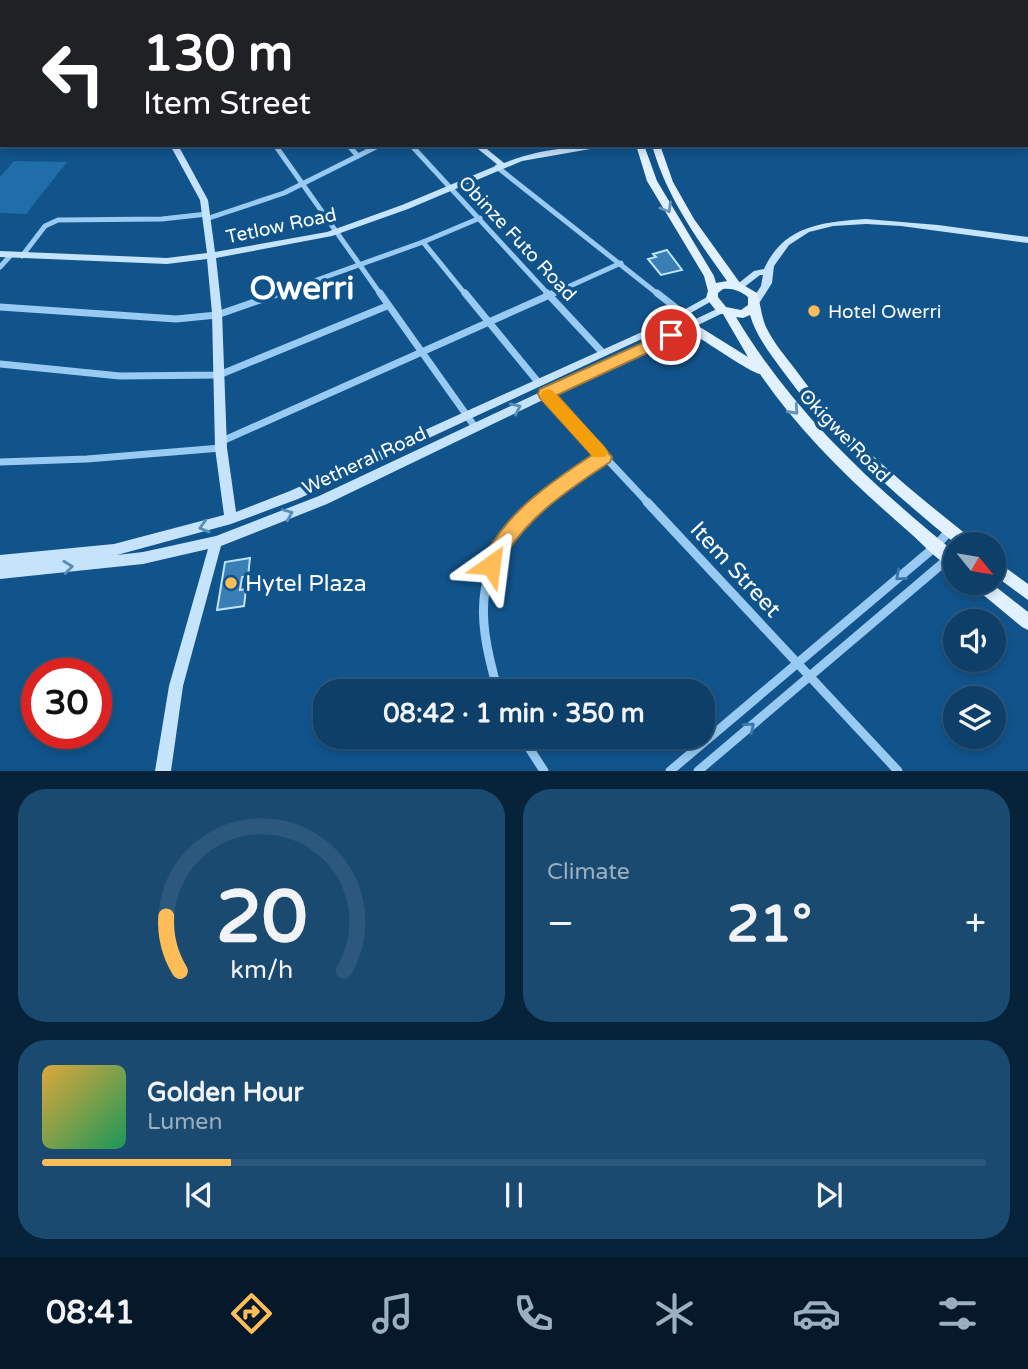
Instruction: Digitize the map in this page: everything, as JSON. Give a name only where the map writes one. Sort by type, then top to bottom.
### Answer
[{"type":"main road","points":[[641,147],[653,181],[709,276],[713,295],[725,312],[743,314],[755,305]]},
{"type":"main road","points":[[656,147],[659,159],[672,185],[701,235],[738,286],[754,296],[755,317],[769,343],[801,388],[898,490],[952,532]]},
{"type":"main road","points":[[713,295],[720,286],[738,286]]},
{"type":"main road","name":"Okigwe Road","points":[[725,312],[787,403],[889,509],[943,551]]},
{"type":"main road","points":[[691,327],[733,352],[767,377]]},
{"type":"main road","points":[[1006,576],[1028,593]]},
{"type":"main road","points":[[995,595],[1028,622]]},
{"type":"street","points":[[175,147],[204,200],[217,315],[220,445],[231,519]]},
{"type":"street","points":[[276,147],[475,427]]},
{"type":"street","points":[[350,147],[358,156]]},
{"type":"street","points":[[22,256],[45,226],[58,220],[206,216],[259,203],[376,147]]},
{"type":"street","name":"Obinze Futo Road","points":[[413,147],[602,352]]},
{"type":"street","points":[[479,147],[685,315]]},
{"type":"street","name":"Tetlow Road","points":[[0,254],[167,261],[211,255],[337,232],[405,207],[500,166],[542,154],[592,147]]},
{"type":"street","points":[[0,307],[176,319],[217,315],[422,242],[480,218]]},
{"type":"street","points":[[755,305],[768,280],[767,271],[785,243],[796,234],[830,223],[894,223],[1028,240]]},
{"type":"street","points":[[422,242],[538,382]]},
{"type":"street","points":[[0,267],[11,255]]},
{"type":"street","points":[[0,462],[87,459],[220,445],[549,293],[621,263]]},
{"type":"street","points":[[738,286],[757,272],[767,271]]},
{"type":"street","name":"Wetheral Road","points":[[0,561],[114,550],[231,519],[294,495],[685,315],[713,295]]},
{"type":"street","points":[[0,364],[120,376],[219,375],[387,306]]},
{"type":"street","name":"Wetheral Road","points":[[0,573],[143,558],[216,542],[323,500],[725,312]]},
{"type":"street","name":"Item Street","points":[[546,394],[898,771]]},
{"type":"street","points":[[495,679],[484,632],[483,608],[484,580],[496,551],[516,525],[560,486],[603,457]]},
{"type":"street","points":[[670,771],[936,546],[950,530]]},
{"type":"street","points":[[163,771],[176,686],[216,542]]},
{"type":"street","points":[[698,771],[943,566]]},
{"type":"street","points":[[530,749],[544,771]]},
{"type":"shaded area","points":[[14,161],[67,162],[26,214],[0,213],[0,177]]},
{"type":"building","points":[[667,250],[682,270],[661,275],[648,259],[656,257],[653,254]]},
{"type":"building","name":"Hytel Plaza","points":[[250,558],[248,576],[242,577],[240,590],[246,589],[244,606],[217,610],[225,562]]},
{"type":"slow traffic","points":[[548,396],[599,452]]},
{"type":"place","name":"Hotel Owerri","points":[[814,311]]},
{"type":"place","name":"Hytel Plaza","points":[[231,583]]},
{"type":"district","name":"Owerri","points":[[302,287]]},
{"type":"route","points":[[491,565],[496,551],[516,525],[560,486],[603,457],[546,394],[671,335]]}]
